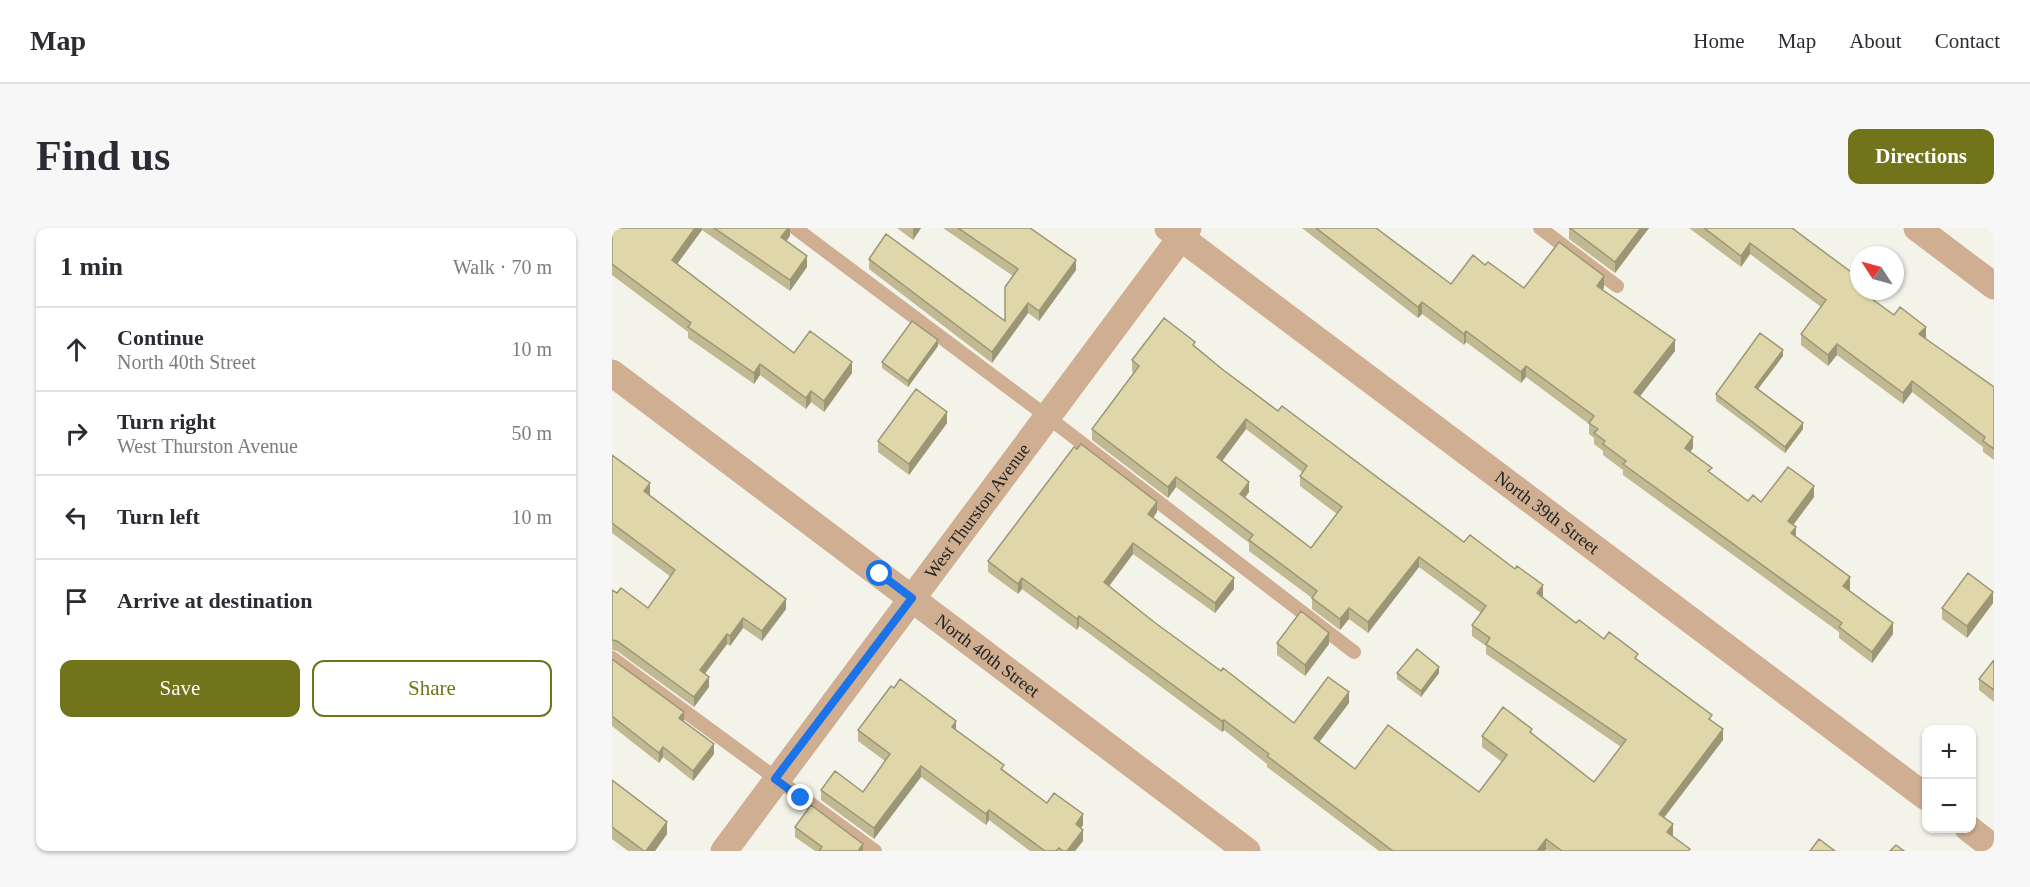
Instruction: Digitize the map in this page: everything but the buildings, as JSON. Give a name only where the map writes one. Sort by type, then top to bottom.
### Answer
[{"type":"street","points":[[1917,228],[1994,286]]},
{"type":"street","name":"West Thurston Avenue","points":[[724,851],[775,779],[1049,418],[1179,231]]},
{"type":"street","name":"North 39th Street","points":[[1179,231],[1922,794]]},
{"type":"street","name":"North 40th Street","points":[[612,373],[1247,851]]},
{"type":"street","points":[[1974,833],[1994,848]]},
{"type":"lane","points":[[795,228],[1354,651]]},
{"type":"lane","points":[[1540,228],[1617,286]]},
{"type":"lane","points":[[612,658],[875,851]]},
{"type":"route","points":[[801,798],[775,779],[912,598],[880,574]]}]
